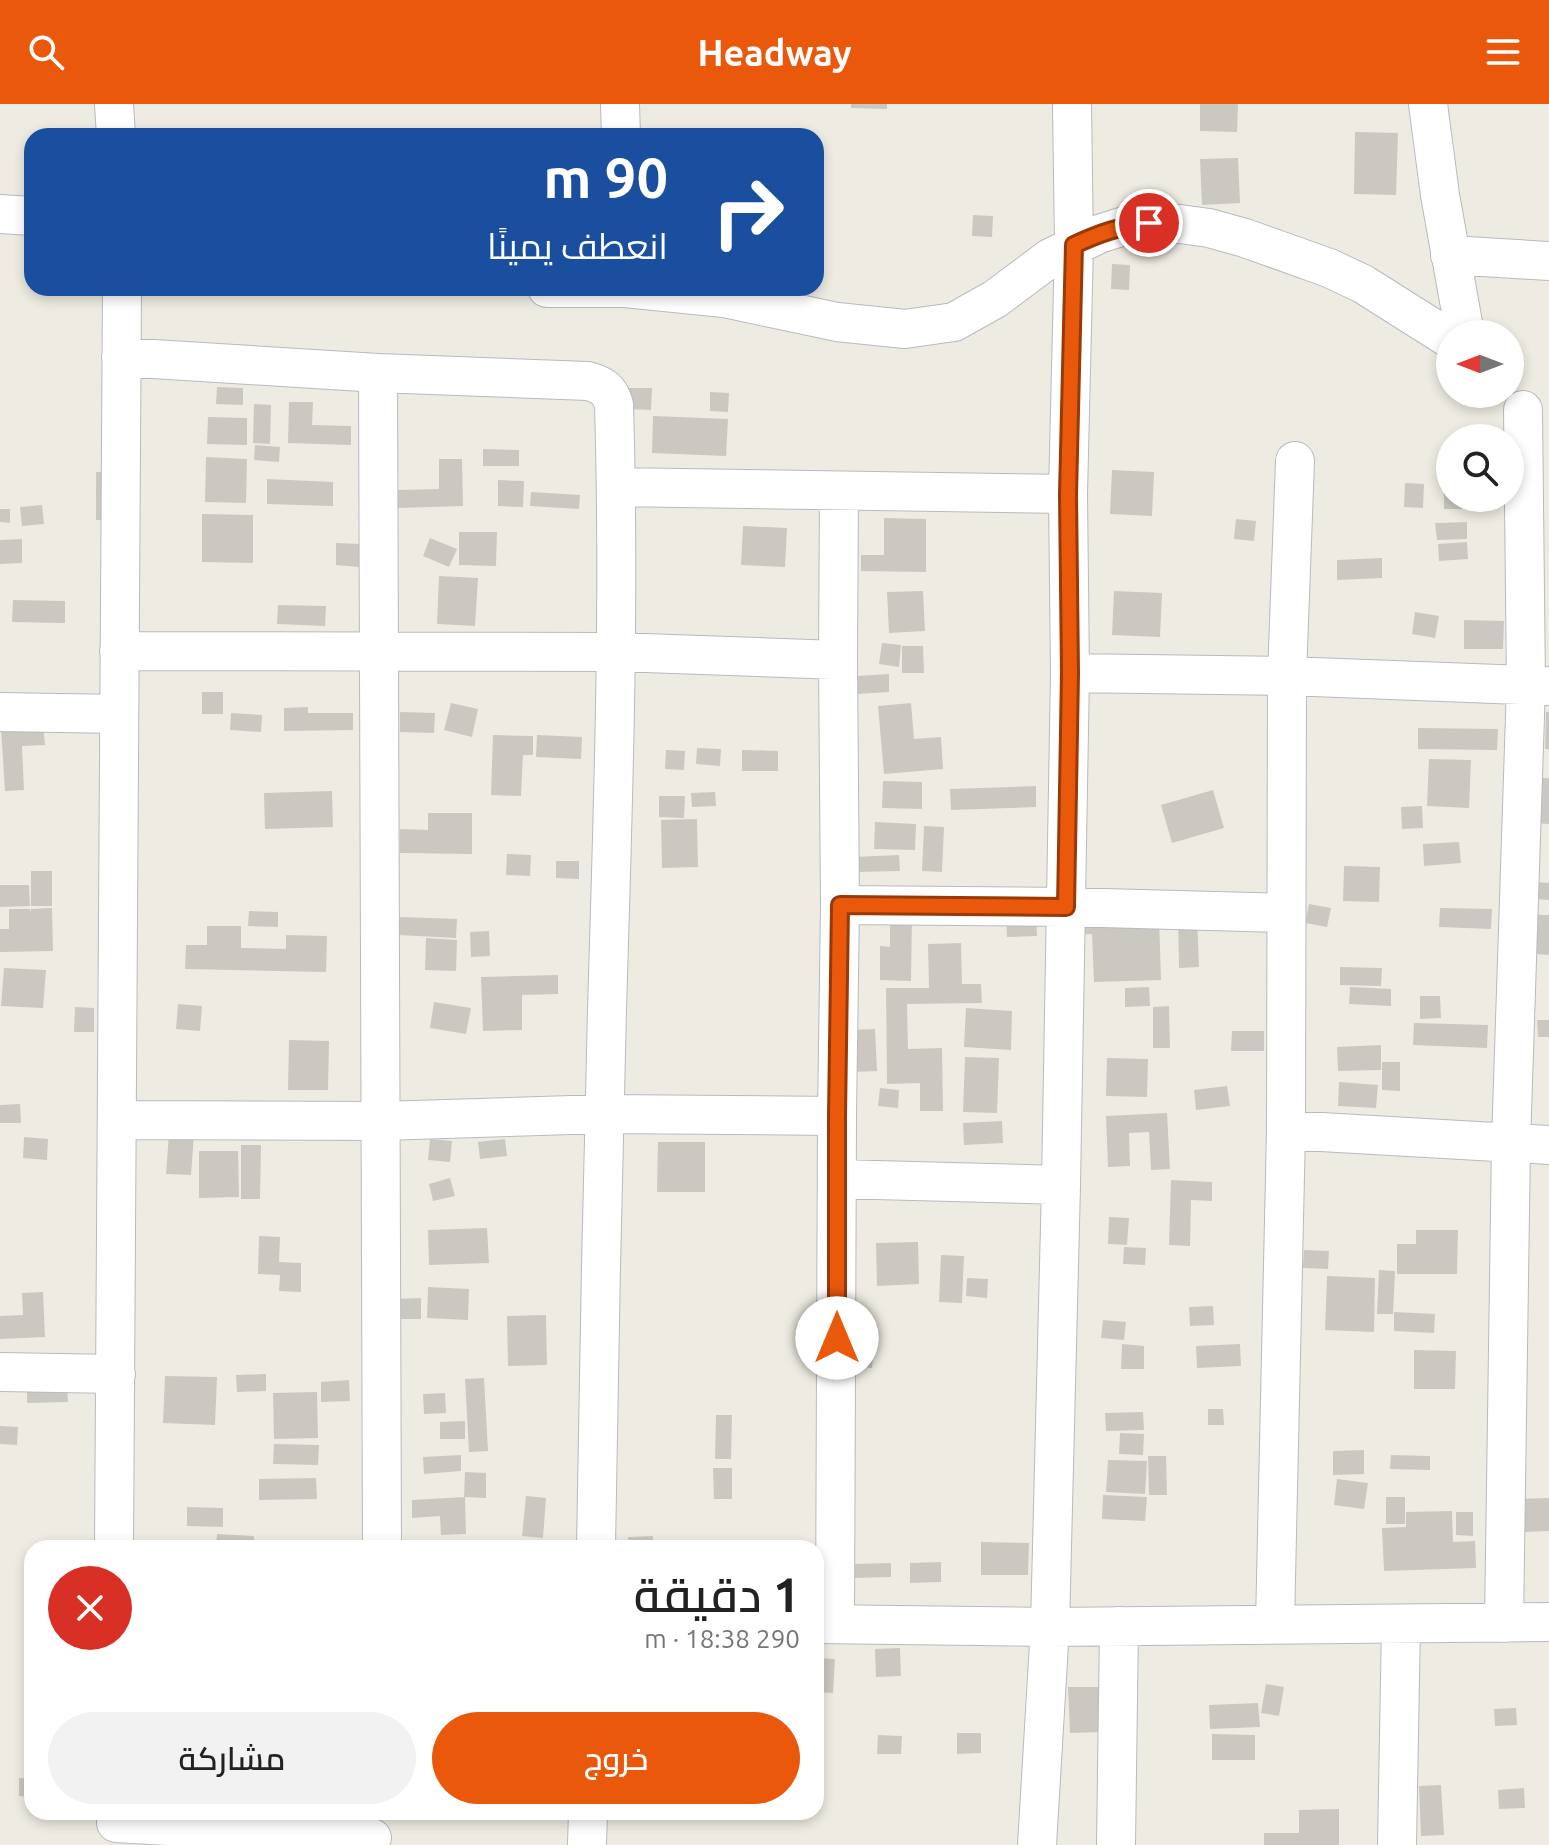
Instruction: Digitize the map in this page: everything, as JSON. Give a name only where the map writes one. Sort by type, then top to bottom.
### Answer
[{"type":"street","points":[[114,104],[116,128]]},
{"type":"street","points":[[620,104],[621,128]]},
{"type":"street","points":[[1037,1845],[1050,1627],[1061,1185],[1070,673],[1068,494],[1074,245],[1072,104]]},
{"type":"street","points":[[1428,104],[1462,320]]},
{"type":"street","points":[[0,214],[24,216]]},
{"type":"street","points":[[704,296],[837,322],[905,329],[954,322],[995,299],[1050,258],[1099,234],[1124,226],[1180,224],[1245,238],[1329,268],[1363,284],[1436,330]]},
{"type":"street","points":[[1450,255],[1549,261]]},
{"type":"street","points":[[114,1540],[122,296]]},
{"type":"street","points":[[121,357],[378,373],[588,381],[602,385],[611,394],[614,405],[616,487],[617,652],[596,1540]]},
{"type":"street","points":[[378,373],[382,1540]]},
{"type":"street","points":[[1504,1623],[1511,1143],[1537,686],[1535,423]]},
{"type":"street","points":[[1275,1624],[1286,1130],[1287,676],[1295,461]]},
{"type":"street","points":[[616,487],[1068,494]]},
{"type":"street","points":[[839,491],[837,1179],[826,1624],[1050,1627],[1549,1622]]},
{"type":"street","points":[[119,651],[617,652],[838,660]]},
{"type":"street","points":[[1070,673],[1287,676],[1537,686]]},
{"type":"street","points":[[0,712],[119,714]]},
{"type":"street","points":[[840,905],[1286,913]]},
{"type":"street","points":[[117,1120],[382,1121],[604,1114],[837,1116]]},
{"type":"street","points":[[1286,1130],[1549,1145]]},
{"type":"street","points":[[837,1179],[1061,1185]]},
{"type":"street","points":[[0,1372],[116,1374]]},
{"type":"street","points":[[1397,1845],[1401,1624]]},
{"type":"street","points":[[1116,1845],[1119,1626]]},
{"type":"street","points":[[587,1845],[588,1820]]},
{"type":"street","points":[[116,1827],[373,1832]]},
{"type":"building","points":[[851,104],[887,104],[887,109],[851,108]]},
{"type":"building","points":[[1200,104],[1238,104],[1237,132],[1200,131]]},
{"type":"building","points":[[1355,132],[1398,133],[1396,195],[1354,194]]},
{"type":"building","points":[[1238,158],[1240,203],[1202,205],[1200,159]]},
{"type":"building","points":[[973,215],[993,216],[992,237],[972,236]]},
{"type":"building","points":[[1112,264],[1130,265],[1129,290],[1111,289]]},
{"type":"building","points":[[217,387],[243,388],[243,405],[216,404]]},
{"type":"building","points":[[629,388],[652,388],[651,410],[628,409]]},
{"type":"building","points":[[710,392],[729,393],[728,412],[710,411]]},
{"type":"building","points":[[289,402],[313,402],[312,425],[351,426],[351,445],[288,443]]},
{"type":"building","points":[[254,404],[271,405],[270,444],[253,443]]},
{"type":"building","points":[[653,416],[728,419],[726,456],[652,453]]},
{"type":"building","points":[[208,417],[247,418],[247,445],[207,444]]},
{"type":"building","points":[[255,445],[280,447],[279,462],[254,460]]},
{"type":"building","points":[[483,449],[519,450],[519,466],[483,466]]},
{"type":"building","points":[[206,457],[247,459],[246,503],[205,502]]},
{"type":"building","points":[[439,459],[462,459],[463,506],[398,508],[398,490],[439,489]]},
{"type":"building","points":[[1112,470],[1154,472],[1152,516],[1110,514]]},
{"type":"building","points":[[96,472],[111,472],[110,520],[96,520]]},
{"type":"building","points":[[267,479],[333,482],[333,506],[267,504]]},
{"type":"building","points":[[498,480],[524,481],[523,507],[498,506]]},
{"type":"building","points":[[1405,483],[1424,484],[1423,508],[1404,507]]},
{"type":"building","points":[[531,492],[580,495],[579,509],[530,506]]},
{"type":"building","points":[[42,505],[44,524],[22,526],[20,507]]},
{"type":"building","points":[[0,509],[10,509],[10,523],[0,522]]},
{"type":"building","points":[[202,514],[253,515],[253,563],[202,562]]},
{"type":"building","points":[[884,518],[926,519],[926,572],[861,571],[861,555],[884,555]]},
{"type":"building","points":[[1236,519],[1256,521],[1254,541],[1234,539]]},
{"type":"building","points":[[1467,522],[1467,539],[1437,540],[1435,523]]},
{"type":"building","points":[[743,526],[787,528],[785,567],[741,565]]},
{"type":"building","points":[[459,532],[497,532],[496,566],[459,565]]},
{"type":"building","points":[[430,538],[457,549],[449,567],[423,556]]},
{"type":"building","points":[[22,539],[22,563],[0,564],[0,540]]},
{"type":"building","points":[[1467,542],[1468,559],[1439,561],[1438,544]]},
{"type":"building","points":[[336,543],[360,544],[359,567],[336,565]]},
{"type":"building","points":[[1382,558],[1382,578],[1337,580],[1337,560]]},
{"type":"building","points":[[439,576],[478,578],[475,626],[437,624]]},
{"type":"building","points":[[923,591],[925,631],[889,633],[887,592]]},
{"type":"building","points":[[1114,591],[1162,593],[1160,637],[1112,635]]},
{"type":"building","points":[[13,600],[65,601],[65,623],[12,622]]},
{"type":"building","points":[[278,605],[326,606],[325,626],[277,624]]},
{"type":"building","points":[[1415,612],[1439,616],[1435,638],[1412,634]]},
{"type":"building","points":[[1464,620],[1504,621],[1503,649],[1464,649]]},
{"type":"building","points":[[882,643],[901,645],[899,667],[879,664]]},
{"type":"building","points":[[902,646],[923,646],[924,673],[902,673]]},
{"type":"building","points":[[889,674],[889,692],[857,694],[857,676]]},
{"type":"building","points":[[202,692],[223,692],[223,714],[202,714]]},
{"type":"building","points":[[451,703],[478,709],[472,737],[444,730]]},
{"type":"building","points":[[911,703],[914,739],[941,737],[943,769],[884,774],[878,706]]},
{"type":"building","points":[[308,707],[308,713],[353,713],[353,730],[284,731],[284,708]]},
{"type":"building","points":[[400,712],[435,713],[434,733],[400,732]]},
{"type":"building","points":[[1546,712],[1549,712],[1549,749],[1545,749]]},
{"type":"building","points":[[231,713],[262,715],[261,732],[230,730]]},
{"type":"building","points":[[43,725],[45,745],[22,746],[24,790],[5,791],[1,728]]},
{"type":"building","points":[[1418,728],[1498,729],[1497,750],[1418,749]]},
{"type":"building","points":[[493,735],[533,736],[533,755],[523,755],[521,796],[491,795]]},
{"type":"building","points":[[537,735],[582,737],[581,759],[536,757]]},
{"type":"building","points":[[697,748],[721,749],[720,766],[696,764]]},
{"type":"building","points":[[666,750],[685,751],[684,770],[665,769]]},
{"type":"building","points":[[742,750],[778,751],[778,771],[742,771]]},
{"type":"building","points":[[1429,759],[1471,760],[1469,808],[1427,806]]},
{"type":"building","points":[[1536,778],[1549,778],[1549,824],[1535,823]]},
{"type":"building","points":[[883,781],[922,782],[922,809],[882,808]]},
{"type":"building","points":[[1036,786],[1036,807],[951,810],[950,789]]},
{"type":"building","points":[[1213,790],[1224,828],[1172,843],[1161,805]]},
{"type":"building","points":[[332,791],[333,827],[265,829],[264,793]]},
{"type":"building","points":[[715,792],[716,806],[692,807],[691,793]]},
{"type":"building","points":[[659,796],[685,796],[684,818],[659,817]]},
{"type":"building","points":[[1422,806],[1423,828],[1402,829],[1401,807]]},
{"type":"building","points":[[428,813],[472,813],[472,854],[400,853],[400,829],[428,830]]},
{"type":"building","points":[[697,819],[698,867],[662,868],[661,820]]},
{"type":"building","points":[[875,822],[916,824],[915,850],[874,849]]},
{"type":"building","points":[[924,826],[944,827],[942,872],[922,871]]},
{"type":"building","points":[[1459,842],[1461,863],[1424,866],[1423,844]]},
{"type":"building","points":[[507,854],[531,855],[530,876],[506,875]]},
{"type":"building","points":[[899,855],[900,871],[855,872],[854,857]]},
{"type":"building","points":[[556,861],[579,861],[579,879],[556,878]]},
{"type":"building","points":[[1344,866],[1380,867],[1379,902],[1343,901]]},
{"type":"building","points":[[31,871],[52,871],[52,906],[31,906]]},
{"type":"building","points":[[1537,882],[1549,883],[1549,900],[1535,899]]},
{"type":"building","points":[[0,885],[29,885],[30,906],[0,907]]},
{"type":"building","points":[[1071,900],[1159,918],[1161,980],[1094,982],[1092,934],[1072,935]]},
{"type":"building","points":[[1309,904],[1331,908],[1327,927],[1305,923]]},
{"type":"building","points":[[52,908],[53,951],[0,952],[0,929],[9,929],[9,909],[30,909],[30,913],[31,909]]},
{"type":"building","points":[[1440,908],[1492,909],[1491,929],[1439,927]]},
{"type":"building","points":[[249,911],[278,912],[278,927],[248,926]]},
{"type":"building","points":[[1036,913],[1037,936],[1007,937],[1006,914]]},
{"type":"building","points":[[1537,915],[1549,915],[1549,955],[1536,954]]},
{"type":"building","points":[[400,917],[457,919],[456,938],[398,935]]},
{"type":"building","points":[[890,918],[912,919],[911,981],[880,980],[880,946],[890,947]]},
{"type":"building","points":[[1178,918],[1197,918],[1199,967],[1179,968]]},
{"type":"building","points":[[207,926],[241,926],[241,948],[286,949],[286,935],[327,936],[326,972],[185,969],[186,945],[207,945]]},
{"type":"building","points":[[489,931],[490,956],[471,957],[470,932]]},
{"type":"building","points":[[426,938],[457,940],[456,971],[425,970]]},
{"type":"building","points":[[961,943],[962,984],[981,984],[982,1003],[907,1004],[908,1049],[942,1048],[943,1111],[920,1111],[920,1083],[887,1084],[886,988],[929,988],[928,944]]},
{"type":"building","points":[[1340,967],[1382,968],[1381,986],[1340,985]]},
{"type":"building","points":[[4,968],[46,970],[43,1008],[1,1006]]},
{"type":"building","points":[[558,975],[558,994],[522,995],[522,1030],[483,1031],[481,977]]},
{"type":"building","points":[[1149,987],[1150,1006],[1125,1007],[1125,988]]},
{"type":"building","points":[[1350,987],[1391,989],[1391,1006],[1349,1004]]},
{"type":"building","points":[[1420,996],[1440,996],[1441,1018],[1420,1019]]},
{"type":"building","points":[[434,1002],[471,1008],[466,1034],[430,1028]]},
{"type":"building","points":[[178,1004],[202,1006],[200,1031],[176,1029]]},
{"type":"building","points":[[1169,1006],[1170,1048],[1153,1048],[1153,1007]]},
{"type":"building","points":[[75,1007],[94,1008],[94,1032],[74,1032]]},
{"type":"building","points":[[966,1008],[1012,1011],[1011,1050],[964,1047]]},
{"type":"building","points":[[1537,1020],[1549,1020],[1549,1037],[1538,1037]]},
{"type":"building","points":[[1414,1023],[1488,1025],[1487,1048],[1413,1045]]},
{"type":"building","points":[[875,1029],[877,1071],[852,1072],[850,1030]]},
{"type":"building","points":[[1232,1031],[1264,1031],[1264,1051],[1231,1051]]},
{"type":"building","points":[[289,1040],[329,1041],[328,1090],[288,1090]]},
{"type":"building","points":[[1381,1045],[1381,1070],[1338,1071],[1337,1047]]},
{"type":"building","points":[[965,1057],[999,1058],[997,1113],[963,1112]]},
{"type":"building","points":[[1107,1058],[1148,1059],[1147,1097],[1106,1096]]},
{"type":"building","points":[[1382,1062],[1400,1062],[1400,1091],[1382,1090]]},
{"type":"building","points":[[1339,1082],[1378,1085],[1376,1108],[1338,1106]]},
{"type":"building","points":[[1227,1086],[1230,1106],[1196,1110],[1194,1090]]},
{"type":"building","points":[[880,1088],[899,1090],[898,1108],[878,1106]]},
{"type":"building","points":[[20,1104],[21,1123],[0,1123],[0,1105]]},
{"type":"building","points":[[1167,1113],[1170,1169],[1151,1170],[1149,1132],[1129,1133],[1130,1166],[1108,1167],[1106,1116]]},
{"type":"building","points":[[1002,1121],[1003,1143],[964,1145],[963,1123]]},
{"type":"building","points":[[169,1134],[194,1135],[191,1175],[166,1174]]},
{"type":"building","points":[[24,1137],[48,1139],[47,1160],[23,1158]]},
{"type":"building","points":[[430,1139],[452,1141],[450,1162],[428,1160]]},
{"type":"building","points":[[505,1139],[507,1156],[480,1159],[478,1142]]},
{"type":"building","points":[[658,1142],[705,1142],[705,1192],[657,1192]]},
{"type":"building","points":[[241,1145],[261,1145],[260,1199],[241,1199]]},
{"type":"building","points":[[199,1151],[238,1151],[239,1197],[199,1198]]},
{"type":"building","points":[[450,1178],[455,1196],[433,1201],[429,1184]]},
{"type":"building","points":[[1171,1180],[1212,1182],[1212,1201],[1191,1200],[1190,1246],[1169,1245]]},
{"type":"building","points":[[1109,1217],[1129,1218],[1127,1245],[1108,1244]]},
{"type":"building","points":[[487,1228],[489,1263],[429,1265],[428,1230]]},
{"type":"building","points":[[1416,1230],[1458,1230],[1457,1274],[1397,1274],[1397,1244],[1416,1244]]},
{"type":"building","points":[[259,1236],[280,1237],[279,1262],[301,1263],[301,1292],[279,1291],[280,1275],[258,1274]]},
{"type":"building","points":[[918,1242],[919,1284],[877,1286],[876,1243]]},
{"type":"building","points":[[1124,1247],[1146,1248],[1145,1265],[1123,1264]]},
{"type":"building","points":[[1304,1250],[1329,1251],[1328,1269],[1303,1268]]},
{"type":"building","points":[[941,1255],[964,1256],[962,1303],[939,1302]]},
{"type":"building","points":[[1379,1270],[1395,1271],[1393,1314],[1377,1314]]},
{"type":"building","points":[[1327,1276],[1375,1278],[1374,1332],[1325,1330]]},
{"type":"building","points":[[967,1278],[988,1279],[987,1298],[966,1296]]},
{"type":"building","points":[[428,1287],[469,1289],[468,1320],[427,1318]]},
{"type":"building","points":[[43,1292],[45,1337],[0,1339],[0,1316],[23,1315],[22,1293]]},
{"type":"building","points":[[421,1298],[421,1319],[396,1319],[396,1299]]},
{"type":"building","points":[[1213,1306],[1214,1325],[1190,1326],[1189,1307]]},
{"type":"building","points":[[1394,1312],[1435,1314],[1434,1333],[1394,1331]]},
{"type":"building","points":[[546,1315],[547,1365],[508,1366],[507,1316]]},
{"type":"building","points":[[1103,1320],[1126,1322],[1124,1340],[1101,1338]]},
{"type":"building","points":[[1122,1344],[1144,1346],[1144,1369],[1121,1369]]},
{"type":"building","points":[[1240,1344],[1241,1366],[1197,1368],[1196,1346]]},
{"type":"building","points":[[851,1347],[874,1348],[872,1368],[849,1367]]},
{"type":"building","points":[[1414,1350],[1456,1351],[1455,1389],[1414,1389]]},
{"type":"building","points":[[266,1374],[266,1391],[237,1392],[236,1375]]},
{"type":"building","points":[[165,1376],[217,1377],[215,1425],[163,1423]]},
{"type":"building","points":[[484,1378],[488,1451],[469,1452],[465,1379]]},
{"type":"building","points":[[349,1380],[350,1401],[321,1402],[321,1382]]},
{"type":"building","points":[[67,1386],[68,1402],[27,1403],[27,1387]]},
{"type":"building","points":[[317,1392],[318,1438],[274,1439],[273,1393]]},
{"type":"building","points":[[445,1393],[446,1413],[424,1414],[423,1394]]},
{"type":"building","points":[[1208,1409],[1223,1409],[1224,1425],[1208,1425]]},
{"type":"building","points":[[1143,1412],[1144,1430],[1106,1431],[1105,1413]]},
{"type":"building","points":[[716,1415],[732,1415],[731,1459],[715,1459]]},
{"type":"building","points":[[465,1421],[465,1439],[440,1439],[440,1422]]},
{"type":"building","points":[[0,1426],[18,1427],[17,1445],[0,1444]]},
{"type":"building","points":[[1120,1433],[1144,1434],[1143,1455],[1119,1454]]},
{"type":"building","points":[[274,1444],[319,1445],[318,1465],[273,1464]]},
{"type":"building","points":[[1364,1450],[1364,1474],[1333,1475],[1333,1451]]},
{"type":"building","points":[[461,1455],[461,1471],[424,1474],[423,1457]]},
{"type":"building","points":[[1391,1455],[1430,1456],[1430,1470],[1390,1469]]},
{"type":"building","points":[[1148,1456],[1166,1456],[1167,1495],[1149,1495]]},
{"type":"building","points":[[1108,1460],[1147,1461],[1145,1494],[1106,1492]]},
{"type":"building","points":[[713,1468],[732,1468],[732,1499],[714,1499]]},
{"type":"building","points":[[465,1472],[486,1473],[486,1498],[464,1497]]},
{"type":"building","points":[[316,1478],[317,1499],[259,1500],[259,1479]]},
{"type":"building","points":[[1337,1479],[1368,1483],[1364,1509],[1334,1505]]},
{"type":"building","points":[[1103,1495],[1147,1497],[1145,1521],[1102,1519]]},
{"type":"building","points":[[526,1496],[546,1498],[543,1538],[522,1536]]},
{"type":"building","points":[[465,1497],[466,1534],[441,1535],[440,1516],[412,1518],[412,1500]]},
{"type":"building","points":[[1386,1497],[1405,1497],[1405,1524],[1386,1524]]},
{"type":"building","points":[[1549,1498],[1549,1531],[1521,1532],[1520,1499]]},
{"type":"building","points":[[187,1507],[223,1508],[223,1527],[187,1526]]},
{"type":"building","points":[[1452,1511],[1453,1542],[1475,1541],[1476,1568],[1384,1571],[1382,1528],[1406,1527],[1406,1512]]},
{"type":"building","points":[[1456,1512],[1473,1512],[1473,1536],[1456,1535]]},
{"type":"building","points":[[217,1534],[254,1536],[254,1540],[217,1540]]},
{"type":"building","points":[[653,1536],[653,1540],[628,1540],[628,1537]]},
{"type":"building","points":[[981,1542],[1029,1543],[1028,1575],[981,1575]]},
{"type":"building","points":[[941,1562],[941,1582],[910,1583],[910,1563]]},
{"type":"building","points":[[891,1563],[891,1577],[852,1578],[852,1564]]},
{"type":"building","points":[[900,1648],[901,1676],[876,1677],[875,1649]]},
{"type":"building","points":[[824,1658],[835,1659],[833,1693],[824,1692]]},
{"type":"building","points":[[1266,1684],[1284,1687],[1279,1716],[1261,1713]]},
{"type":"building","points":[[1068,1687],[1100,1687],[1101,1732],[1070,1733]]},
{"type":"building","points":[[1258,1703],[1260,1727],[1210,1729],[1209,1705]]},
{"type":"building","points":[[1516,1708],[1517,1725],[1495,1726],[1494,1709]]},
{"type":"building","points":[[957,1733],[981,1733],[981,1753],[957,1754]]},
{"type":"building","points":[[1212,1734],[1255,1735],[1255,1760],[1212,1760]]},
{"type":"building","points":[[878,1735],[902,1736],[901,1754],[877,1754]]},
{"type":"building","points":[[19,1778],[24,1778],[24,1796],[19,1796]]},
{"type":"building","points":[[1441,1785],[1444,1835],[1421,1836],[1419,1786]]},
{"type":"building","points":[[1524,1788],[1525,1808],[1499,1809],[1498,1790]]},
{"type":"building","points":[[1339,1809],[1339,1845],[1264,1845],[1264,1833],[1299,1833],[1299,1810]]},
{"type":"route","points":[[837,1338],[840,905],[1066,907],[1070,673],[1068,494],[1074,245],[1124,226],[1149,223]]}]
